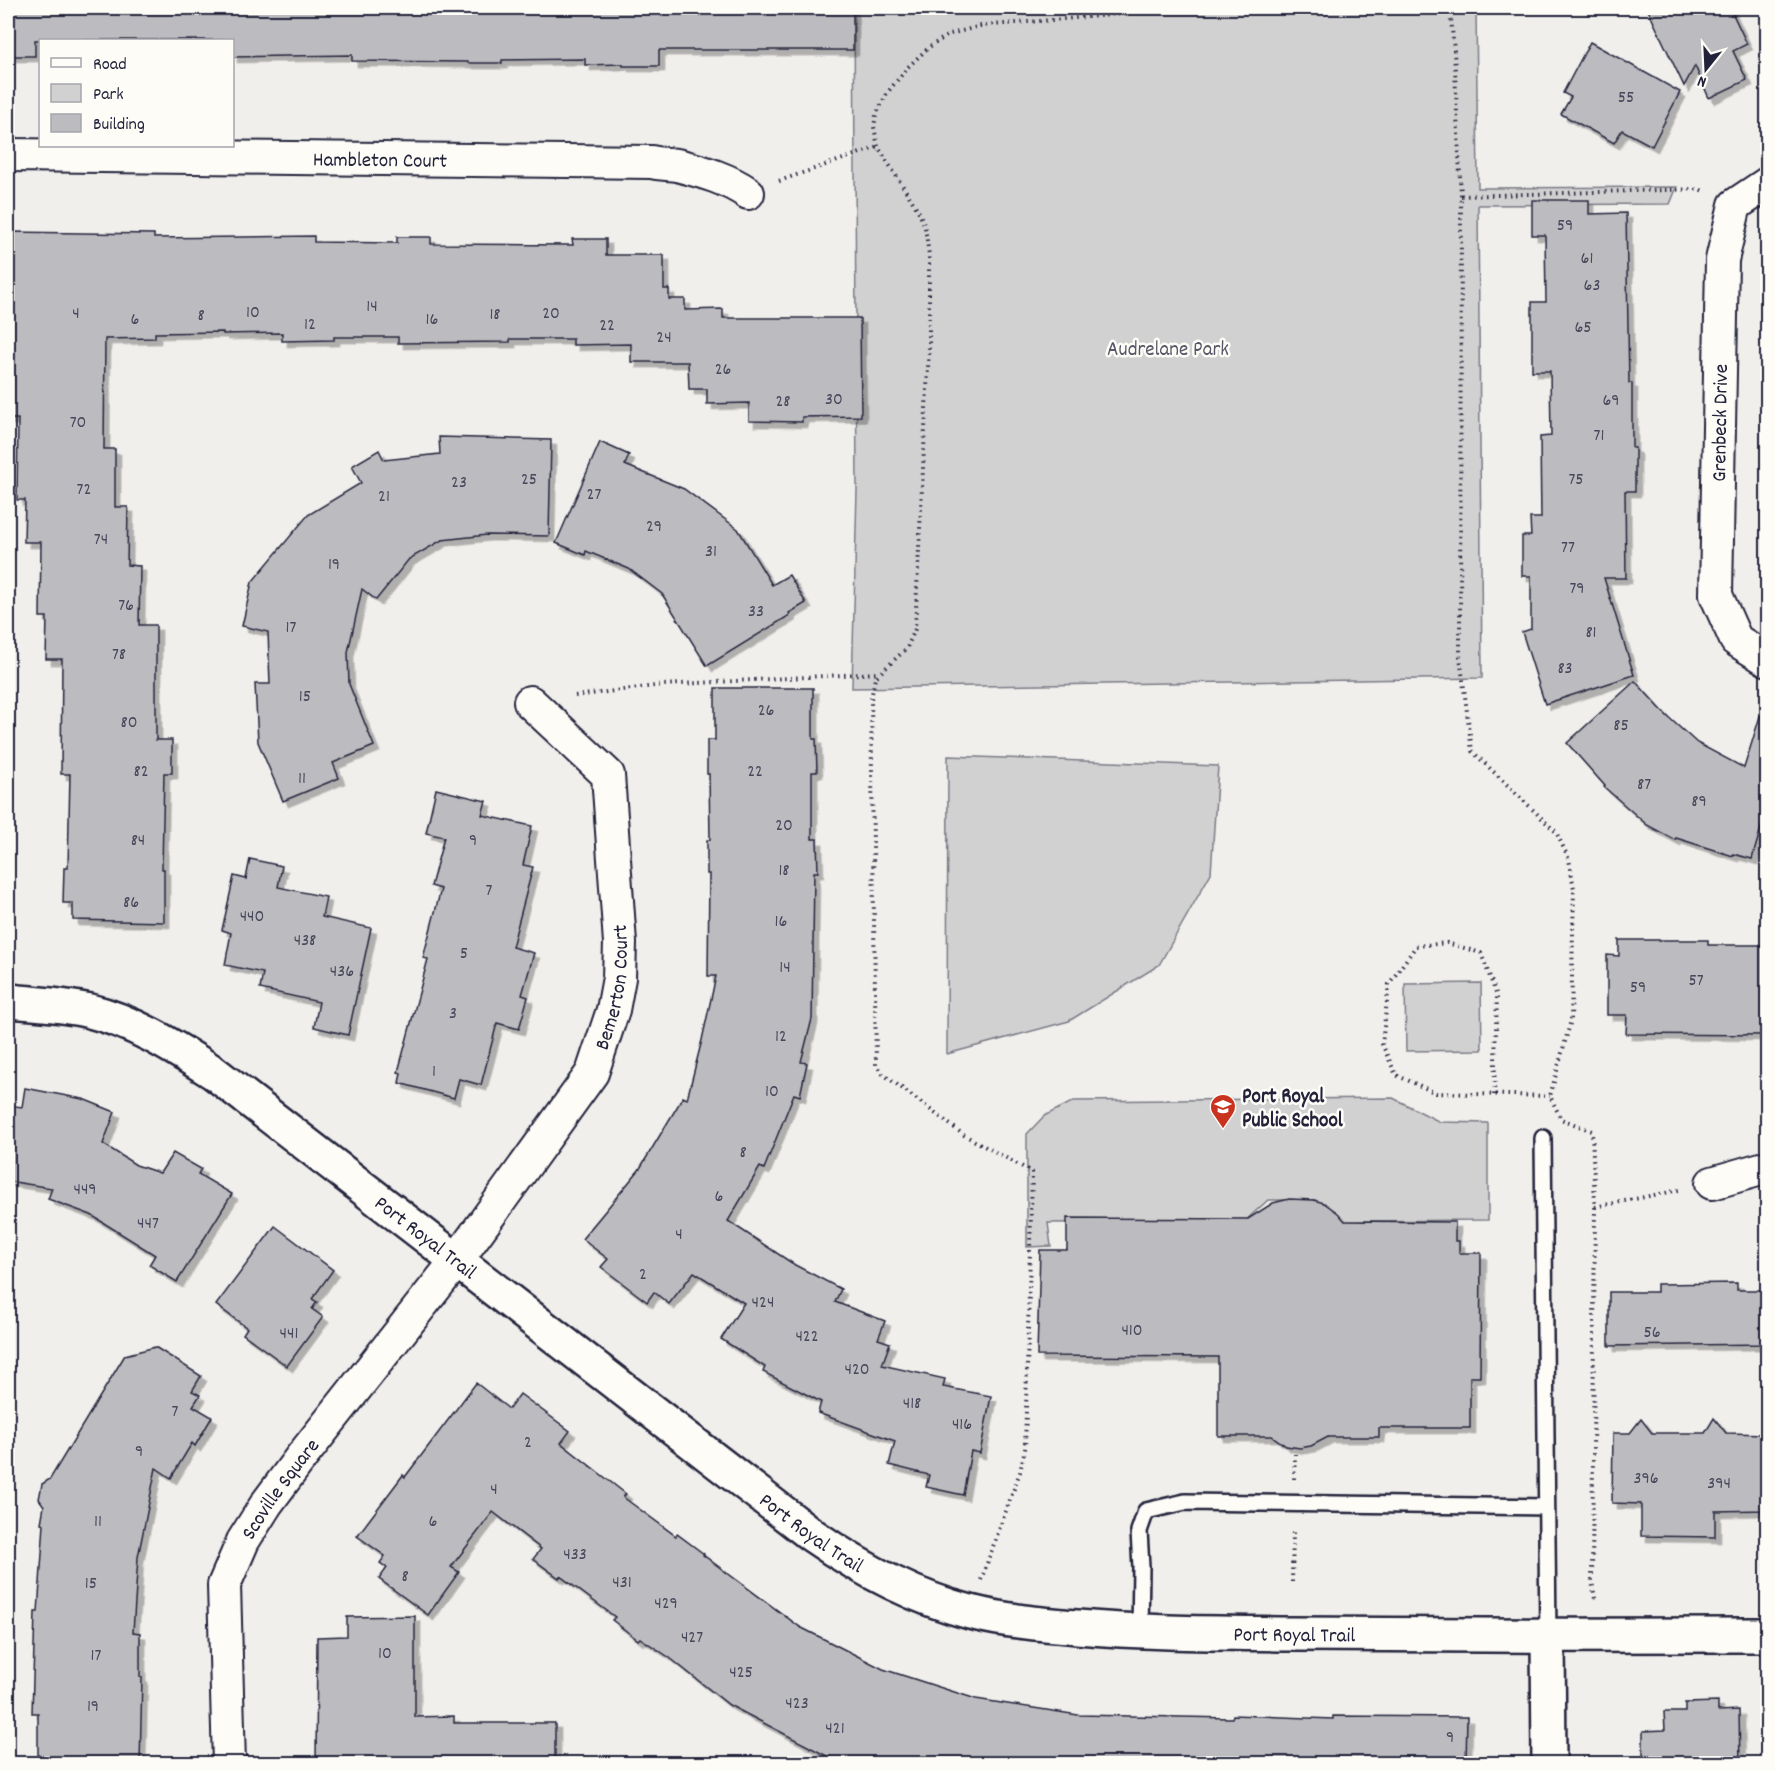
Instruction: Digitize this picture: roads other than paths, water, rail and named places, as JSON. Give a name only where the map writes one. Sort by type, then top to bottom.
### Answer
[{"type":"street","name":"Hambleton Court","points":[[8,155],[652,162],[661,165],[678,165],[734,183],[748,193]]},
{"type":"street","name":"Grenbeck Drive","points":[[1767,183],[1735,205],[1722,260],[1716,595],[1736,640],[1767,660]]},
{"type":"street","name":"Bemerton Court","points":[[457,1260],[592,1073],[614,1010],[619,978],[620,943],[608,776],[530,702]]},
{"type":"street","name":"Port Royal Trail","points":[[8,1001],[90,1011],[135,1027],[171,1045],[213,1072],[812,1535],[843,1557],[887,1581],[934,1601],[1006,1620],[1140,1632],[1548,1637],[1767,1635]]},
{"type":"street","points":[[1712,1183],[1767,1167]]},
{"type":"street","name":"Scoville Square","points":[[229,1764],[224,1586],[243,1541],[267,1503],[299,1460],[457,1260]]},
{"type":"street","points":[[1548,1637],[1549,1764]]},
{"type":"lane","points":[[1543,1138],[1548,1637]]},
{"type":"lane","points":[[1140,1632],[1142,1567],[1139,1532],[1146,1511],[1185,1502],[1546,1507]]},
{"type":"place","name":"Port Royal Public School","points":[[1223,1130]]},
{"type":"park label","name":"Audrelane Park","points":[[1168,348]]}]
